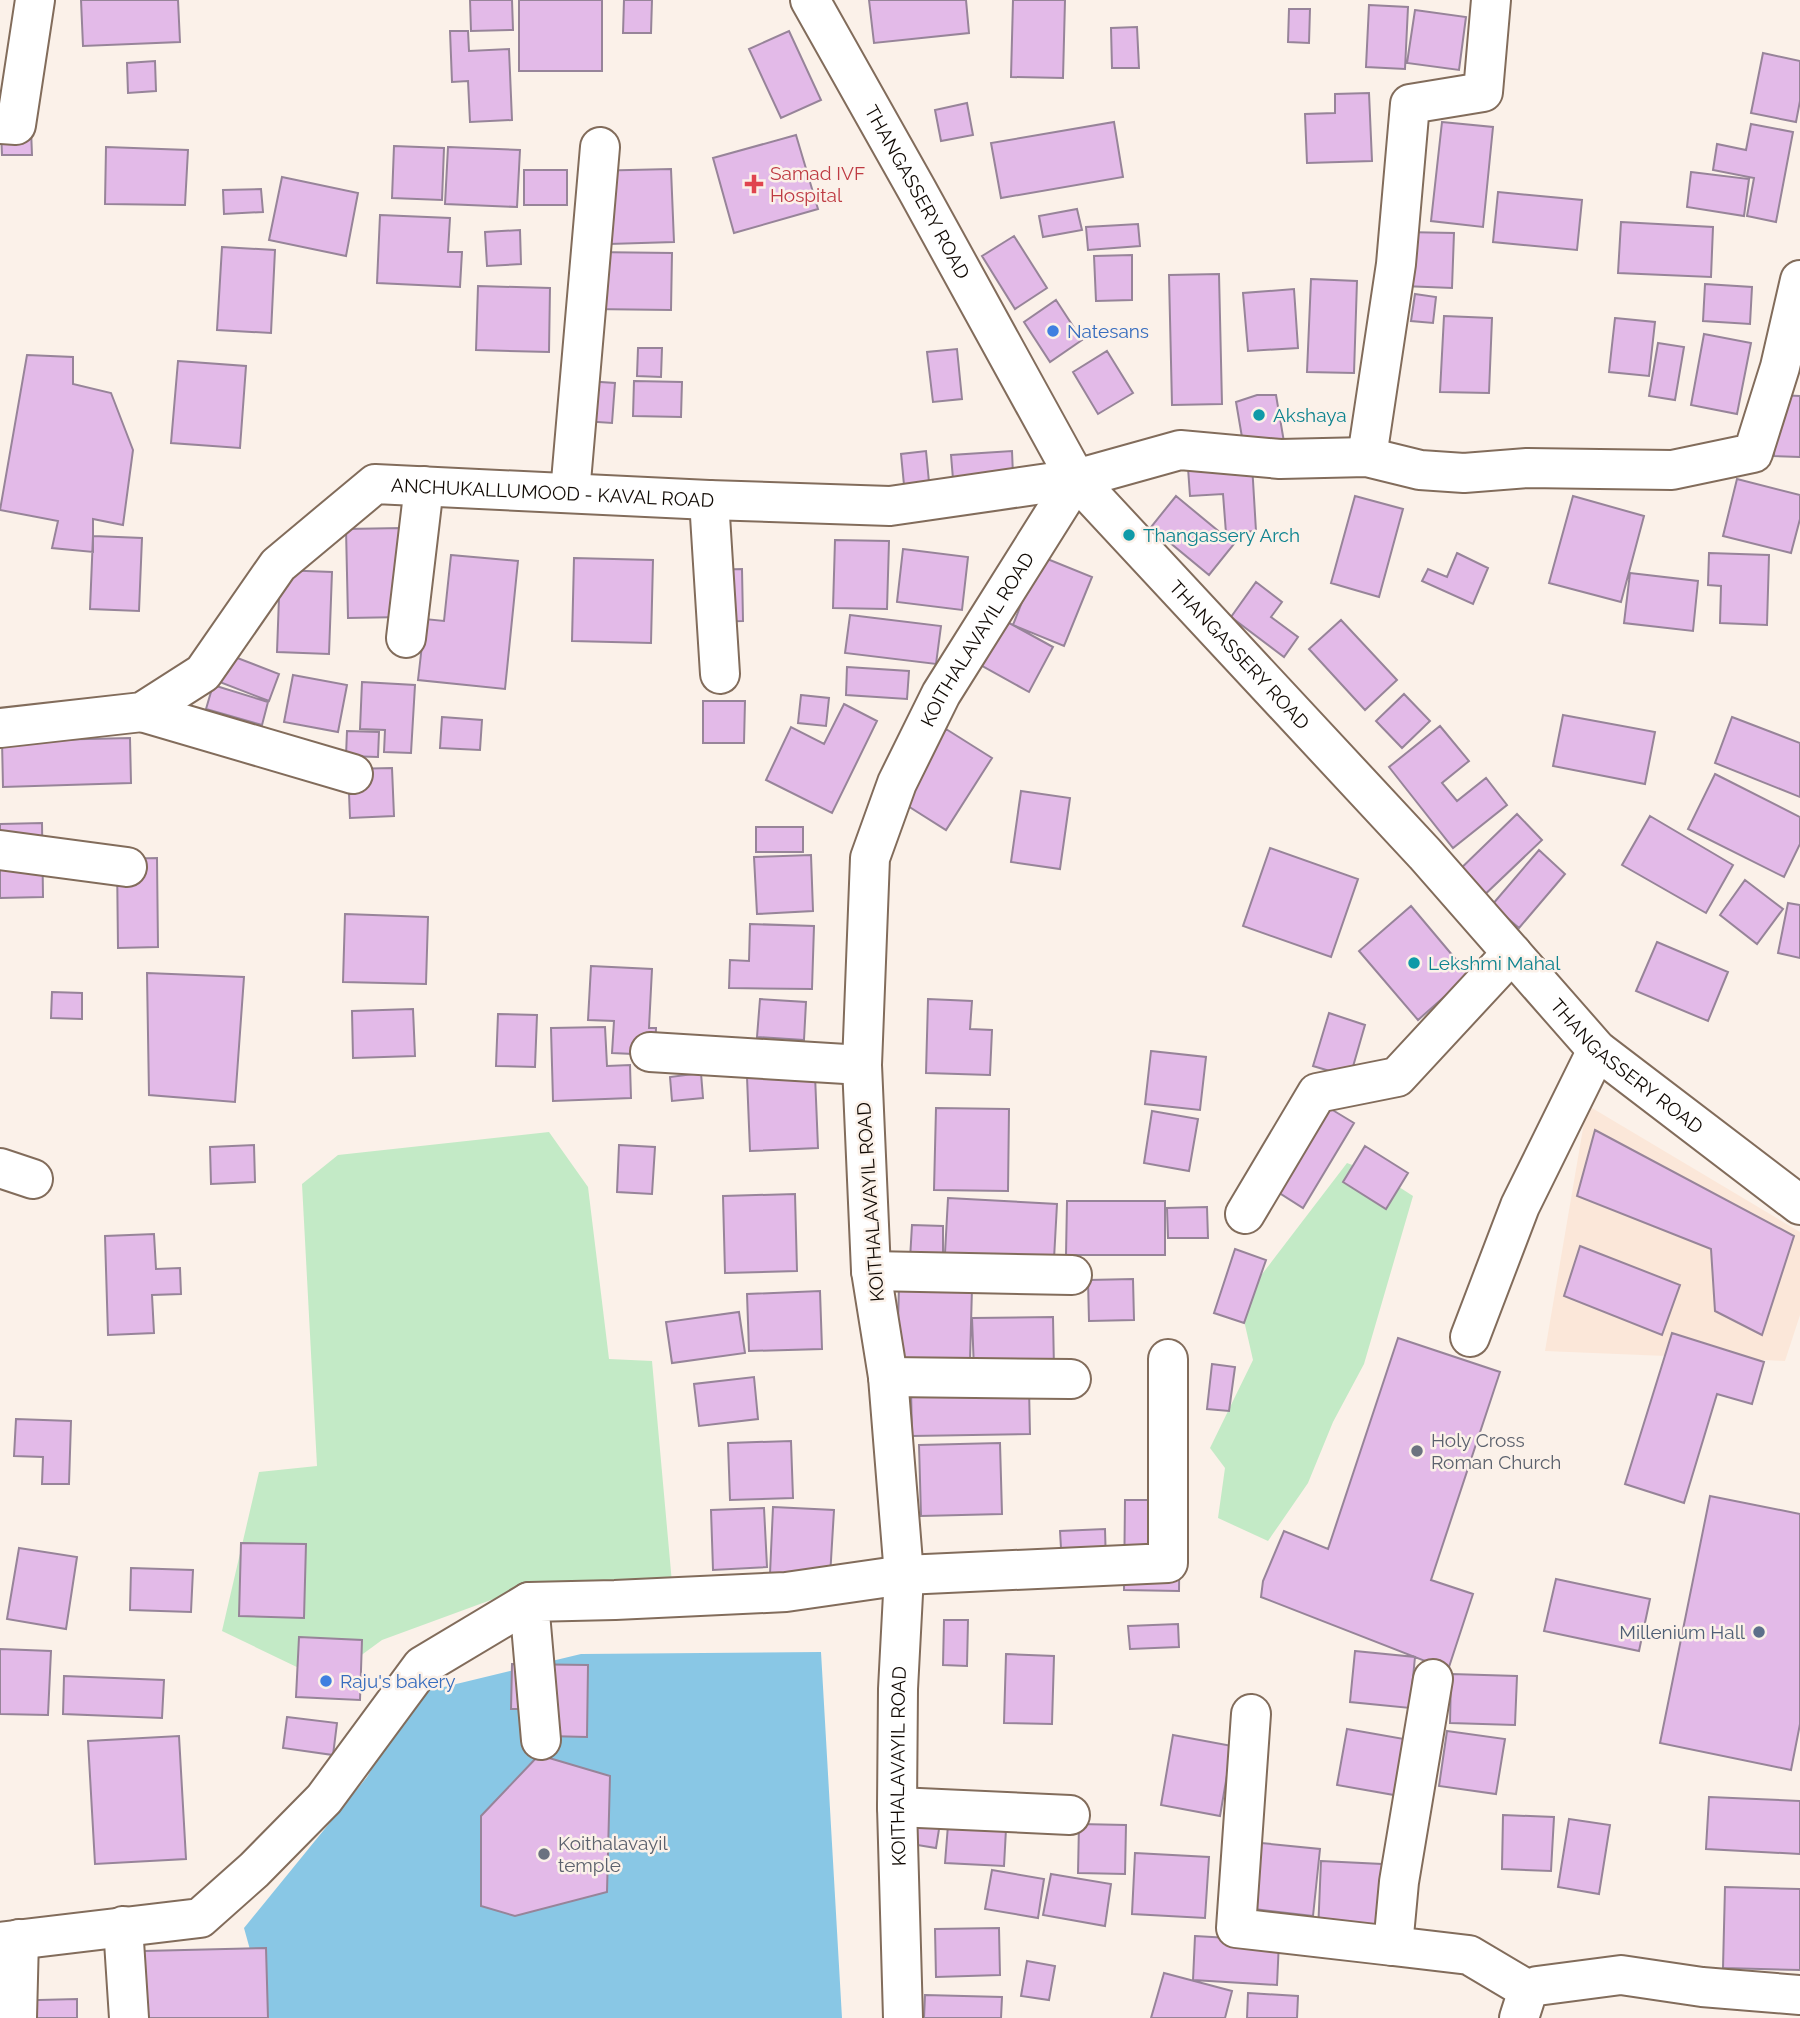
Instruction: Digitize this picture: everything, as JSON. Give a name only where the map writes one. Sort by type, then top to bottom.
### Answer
[{"type":"street","points":[[0,124],[16,125],[34,0]]},
{"type":"street","name":"THANGASSERY ROAD","points":[[810,0],[1076,479],[1425,854],[1597,1050],[1797,1193]]},
{"type":"street","points":[[1367,457],[1396,264],[1410,104],[1483,92],[1491,0]]},
{"type":"street","points":[[570,493],[600,147]]},
{"type":"street","name":"ANCHUKALLUMOOD - KAVAL ROAD","points":[[0,729],[142,712],[203,673],[278,565],[375,484],[890,506],[1076,479],[1180,450],[1280,459],[1367,457],[1420,470],[1464,473],[1527,468],[1672,470],[1753,453],[1780,366],[1800,280]]},
{"type":"street","name":"KOITHALAVAYIL ROAD","points":[[903,2018],[897,1807],[898,1689],[904,1575],[888,1377],[871,1271],[862,1065],[870,858],[897,783],[941,694],[1076,479]]},
{"type":"street","points":[[406,639],[424,486]]},
{"type":"street","points":[[709,500],[720,674]]},
{"type":"street","points":[[142,712],[354,774]]},
{"type":"street","points":[[0,850],[127,867]]},
{"type":"street","points":[[1245,1214],[1317,1093],[1397,1077],[1512,953]]},
{"type":"street","points":[[1470,1337],[1520,1206],[1597,1050]]},
{"type":"street","points":[[650,1052],[862,1065]]},
{"type":"street","points":[[871,1271],[1072,1275]]},
{"type":"street","points":[[17,2018],[10,1941],[200,1918],[254,1870],[324,1799],[422,1666],[529,1602],[786,1592],[904,1575],[1168,1563],[1168,1359]]},
{"type":"street","points":[[888,1377],[1070,1379]]},
{"type":"street","points":[[529,1602],[541,1740]]},
{"type":"street","points":[[1392,1946],[1399,1882],[1433,1679]]},
{"type":"street","points":[[1251,1714],[1236,1928],[1469,1955],[1524,2004],[1537,1986],[1621,1975],[1702,1987],[1800,1995]]},
{"type":"street","points":[[897,1807],[1070,1815]]},
{"type":"street","points":[[123,1926],[129,2018]]},
{"type":"shaded area","points":[[1587,1105],[1800,1232],[1800,1315],[1785,1361],[1545,1351]]},
{"type":"green space","points":[[549,1132],[588,1187],[609,1359],[652,1361],[672,1583],[518,1590],[382,1640],[326,1681],[222,1631],[259,1472],[317,1466],[302,1184],[338,1155]]},
{"type":"green space","points":[[1347,1163],[1382,1176],[1413,1196],[1364,1364],[1333,1422],[1308,1483],[1268,1541],[1218,1518],[1225,1468],[1210,1448],[1253,1360],[1240,1303]]},
{"type":"water","points":[[821,1652],[842,2018],[269,2018],[244,1928],[367,1777],[415,1694],[581,1654]]},
{"type":"building","points":[[81,0],[178,0],[180,42],[83,46]]},
{"type":"building","points":[[470,0],[512,0],[513,30],[471,31]]},
{"type":"building","points":[[519,0],[602,0],[602,71],[519,71]]},
{"type":"building","points":[[624,0],[652,0],[651,33],[623,33]]},
{"type":"building","points":[[869,0],[966,0],[969,33],[874,43]]},
{"type":"building","points":[[1013,0],[1065,0],[1063,78],[1011,77]]},
{"type":"building","points":[[1369,5],[1408,7],[1405,69],[1366,67]]},
{"type":"building","points":[[1289,9],[1310,9],[1309,43],[1288,42]]},
{"type":"building","points":[[1415,10],[1466,17],[1459,70],[1407,63]]},
{"type":"building","points":[[1137,27],[1139,68],[1112,68],[1111,28]]},
{"type":"building","points":[[450,31],[468,31],[469,51],[509,49],[512,120],[470,122],[468,81],[452,82]]},
{"type":"building","points":[[789,31],[821,100],[781,118],[749,49]]},
{"type":"building","points":[[1763,53],[1800,61],[1800,101],[1796,122],[1751,113]]},
{"type":"building","points":[[155,61],[156,91],[128,93],[127,63]]},
{"type":"building","points":[[1369,93],[1372,161],[1307,163],[1305,114],[1335,113],[1335,94]]},
{"type":"building","points":[[967,103],[973,135],[941,141],[935,110]]},
{"type":"building","points":[[1114,122],[1123,177],[1001,198],[991,143]]},
{"type":"building","points":[[1442,122],[1493,127],[1483,227],[1431,221]]},
{"type":"building","points":[[1751,124],[1793,132],[1776,222],[1747,216],[1754,178],[1713,170],[1717,144],[1746,150]]},
{"type":"building","points":[[31,129],[32,155],[2,155],[1,130]]},
{"type":"building","points":[[796,135],[818,209],[734,233],[713,158]]},
{"type":"building","points":[[394,146],[444,148],[442,200],[392,198]]},
{"type":"building","points":[[106,147],[188,150],[185,205],[105,204]]},
{"type":"building","points":[[448,147],[520,150],[517,207],[445,204]]},
{"type":"building","points":[[671,169],[674,242],[609,244],[588,171]]},
{"type":"building","points":[[524,170],[567,170],[567,205],[524,205]]},
{"type":"building","points":[[1691,172],[1749,179],[1744,216],[1687,207]]},
{"type":"building","points":[[282,177],[358,193],[346,256],[269,240]]},
{"type":"building","points":[[261,189],[263,212],[224,214],[223,190]]},
{"type":"building","points":[[1498,192],[1582,200],[1577,250],[1493,242]]},
{"type":"building","points":[[1077,209],[1082,230],[1043,237],[1039,216]]},
{"type":"building","points":[[380,215],[450,218],[448,252],[462,252],[460,287],[377,283]]},
{"type":"building","points":[[1621,222],[1713,227],[1711,277],[1618,273]]},
{"type":"building","points":[[1138,224],[1140,246],[1088,250],[1086,227]]},
{"type":"building","points":[[520,230],[521,264],[487,266],[485,232]]},
{"type":"building","points":[[1404,232],[1454,233],[1452,288],[1403,286]]},
{"type":"building","points":[[1014,236],[1047,288],[1015,309],[982,256]]},
{"type":"building","points":[[222,247],[275,250],[271,333],[217,330]]},
{"type":"building","points":[[592,252],[672,253],[671,310],[591,309]]},
{"type":"building","points":[[1132,255],[1132,300],[1096,301],[1094,256]]},
{"type":"building","points":[[1219,274],[1222,404],[1172,405],[1169,275]]},
{"type":"building","points":[[1311,279],[1357,281],[1354,373],[1307,372]]},
{"type":"building","points":[[1705,284],[1752,287],[1750,324],[1703,321]]},
{"type":"building","points":[[478,286],[550,288],[549,352],[476,350]]},
{"type":"building","points":[[1294,289],[1298,348],[1248,351],[1243,293]]},
{"type":"building","points":[[1415,294],[1436,297],[1433,323],[1411,321]]},
{"type":"building","name":"Natesans","points":[[1056,300],[1082,340],[1050,362],[1024,322]]},
{"type":"building","points":[[1444,316],[1492,318],[1489,393],[1440,392]]},
{"type":"building","points":[[1615,318],[1655,322],[1649,376],[1609,372]]},
{"type":"building","points":[[1704,334],[1751,343],[1737,414],[1691,405]]},
{"type":"building","points":[[1658,343],[1684,347],[1675,400],[1649,396]]},
{"type":"building","points":[[638,348],[662,348],[661,377],[637,376]]},
{"type":"building","points":[[957,349],[962,399],[933,402],[927,352]]},
{"type":"building","points":[[1107,351],[1133,393],[1098,414],[1073,372]]},
{"type":"building","points":[[27,355],[73,357],[73,384],[111,393],[133,450],[123,525],[93,519],[93,552],[52,548],[58,521],[0,510]]},
{"type":"building","points":[[178,361],[246,366],[240,448],[171,443]]},
{"type":"building","points":[[571,380],[615,383],[612,423],[568,420]]},
{"type":"building","points":[[634,381],[682,382],[681,417],[633,416]]},
{"type":"building","name":"Akshaya","points":[[1257,395],[1276,395],[1284,442],[1244,449],[1236,402]]},
{"type":"building","points":[[1776,395],[1800,396],[1800,457],[1774,456]]},
{"type":"building","points":[[926,451],[929,482],[904,485],[901,454]]},
{"type":"building","points":[[1012,451],[1013,475],[953,479],[951,455]]},
{"type":"building","points":[[1252,464],[1256,531],[1226,533],[1223,494],[1190,496],[1188,468]]},
{"type":"building","points":[[1737,479],[1800,495],[1800,519],[1791,553],[1723,536]]},
{"type":"building","points":[[1176,496],[1234,544],[1209,575],[1151,527]]},
{"type":"building","points":[[1355,496],[1403,509],[1379,597],[1331,583]]},
{"type":"building","points":[[1573,496],[1644,516],[1621,602],[1549,583]]},
{"type":"building","points":[[402,528],[404,617],[348,618],[346,529]]},
{"type":"building","points":[[93,536],[142,538],[139,611],[90,609]]},
{"type":"building","points":[[835,540],[889,541],[887,609],[833,608]]},
{"type":"building","points":[[903,549],[968,557],[962,610],[897,602]]},
{"type":"building","points":[[1457,553],[1488,568],[1473,604],[1422,581],[1428,569],[1447,577]]},
{"type":"building","points":[[1709,553],[1769,555],[1767,625],[1720,623],[1721,586],[1708,585]]},
{"type":"building","points":[[451,555],[518,561],[505,689],[418,680],[425,619],[444,621]]},
{"type":"building","points":[[1040,556],[1092,577],[1064,646],[1013,625]]},
{"type":"building","points":[[574,558],[653,560],[651,643],[572,641]]},
{"type":"building","points":[[742,569],[743,621],[702,622],[701,570]]},
{"type":"building","points":[[280,570],[332,572],[329,654],[277,652]]},
{"type":"building","points":[[1630,573],[1698,581],[1693,631],[1624,623]]},
{"type":"building","points":[[1256,582],[1282,602],[1271,617],[1298,637],[1284,657],[1231,617]]},
{"type":"building","points":[[850,615],[941,626],[936,664],[845,653]]},
{"type":"building","points":[[1000,618],[1053,647],[1029,692],[977,663]]},
{"type":"building","points":[[1341,620],[1397,680],[1365,710],[1309,649]]},
{"type":"building","points":[[227,654],[279,674],[269,701],[217,681]]},
{"type":"building","points":[[847,667],[909,671],[907,699],[846,695]]},
{"type":"building","points":[[293,675],[347,685],[338,732],[284,722]]},
{"type":"building","points":[[362,682],[415,685],[411,753],[384,752],[385,730],[360,729]]},
{"type":"building","points":[[213,685],[268,702],[262,725],[206,709]]},
{"type":"building","points":[[1404,694],[1430,721],[1402,748],[1376,721]]},
{"type":"building","points":[[801,695],[829,698],[826,726],[798,723]]},
{"type":"building","points":[[703,701],[745,701],[744,743],[703,743]]},
{"type":"building","points":[[844,704],[877,721],[832,813],[766,780],[791,727],[824,744]]},
{"type":"building","points":[[1563,715],[1655,732],[1645,784],[1553,766]]},
{"type":"building","points":[[442,717],[482,720],[480,750],[440,748]]},
{"type":"building","points":[[1732,717],[1800,743],[1800,797],[1715,763]]},
{"type":"building","points":[[1440,726],[1469,761],[1442,783],[1457,801],[1486,778],[1507,805],[1453,848],[1389,767]]},
{"type":"building","points":[[946,729],[992,758],[946,830],[900,801]]},
{"type":"building","points":[[347,731],[379,732],[378,757],[346,756]]},
{"type":"building","points":[[130,738],[131,783],[3,787],[2,741]]},
{"type":"building","points":[[392,768],[394,816],[350,818],[348,769]]},
{"type":"building","points":[[1715,774],[1800,817],[1800,844],[1784,877],[1688,829]]},
{"type":"building","points":[[1021,791],[1070,798],[1060,869],[1011,862]]},
{"type":"building","points":[[1517,814],[1542,840],[1478,901],[1454,875]]},
{"type":"building","points":[[1650,816],[1733,865],[1706,913],[1622,865]]},
{"type":"building","points":[[42,823],[43,897],[0,898],[0,824]]},
{"type":"building","points":[[756,827],[803,827],[803,852],[756,852]]},
{"type":"building","points":[[1270,848],[1358,879],[1331,957],[1243,926]]},
{"type":"building","points":[[1539,850],[1565,874],[1519,928],[1492,905]]},
{"type":"building","points":[[811,855],[813,911],[757,914],[754,857]]},
{"type":"building","points":[[157,858],[158,947],[118,948],[117,859]]},
{"type":"building","points":[[1745,880],[1783,909],[1757,944],[1720,915]]},
{"type":"building","points":[[1788,903],[1800,905],[1800,958],[1778,953]]},
{"type":"building","name":"Lekshmi Mahal","points":[[1411,906],[1469,975],[1418,1020],[1359,951]]},
{"type":"building","points":[[345,914],[428,917],[426,984],[343,982]]},
{"type":"building","points":[[750,924],[814,926],[812,989],[729,988],[730,960],[749,961]]},
{"type":"building","points":[[1657,942],[1728,972],[1708,1021],[1636,991]]},
{"type":"building","points":[[591,966],[652,969],[649,1028],[656,1028],[655,1055],[612,1053],[614,1021],[588,1020]]},
{"type":"building","points":[[147,973],[244,977],[235,1102],[149,1095]]},
{"type":"building","points":[[52,992],[82,993],[82,1019],[51,1018]]},
{"type":"building","points":[[760,999],[806,1002],[804,1040],[757,1037]]},
{"type":"building","points":[[928,999],[972,1001],[970,1029],[992,1030],[990,1075],[926,1073]]},
{"type":"building","points":[[413,1009],[415,1056],[353,1058],[352,1011]]},
{"type":"building","points":[[1329,1013],[1365,1025],[1350,1077],[1313,1066]]},
{"type":"building","points":[[498,1014],[537,1015],[535,1067],[496,1066]]},
{"type":"building","points":[[605,1027],[607,1066],[630,1065],[631,1098],[553,1101],[551,1028]]},
{"type":"building","points":[[1151,1051],[1206,1057],[1200,1110],[1145,1104]]},
{"type":"building","points":[[701,1073],[703,1098],[672,1101],[670,1077]]},
{"type":"building","points":[[815,1075],[818,1148],[750,1151],[747,1077]]},
{"type":"building","points":[[1321,1103],[1354,1123],[1303,1208],[1270,1187]]},
{"type":"building","points":[[936,1108],[1009,1109],[1008,1191],[934,1190]]},
{"type":"building","points":[[1152,1111],[1198,1119],[1189,1171],[1144,1163]]},
{"type":"building","points":[[1595,1130],[1794,1236],[1762,1335],[1715,1311],[1711,1249],[1577,1196]]},
{"type":"building","points":[[254,1145],[255,1182],[211,1184],[210,1147]]},
{"type":"building","points":[[619,1145],[655,1147],[652,1194],[617,1192]]},
{"type":"building","points":[[1365,1146],[1408,1173],[1386,1209],[1343,1182]]},
{"type":"building","points":[[795,1194],[797,1271],[725,1273],[723,1196]]},
{"type":"building","points":[[948,1198],[1057,1204],[1054,1259],[945,1253]]},
{"type":"building","points":[[1067,1201],[1165,1201],[1165,1255],[1066,1255]]},
{"type":"building","points":[[1207,1207],[1208,1238],[1168,1238],[1167,1208]]},
{"type":"building","points":[[912,1225],[943,1226],[943,1260],[910,1259]]},
{"type":"building","points":[[154,1234],[156,1269],[180,1268],[181,1294],[152,1295],[154,1333],[108,1335],[105,1236]]},
{"type":"building","points":[[1580,1246],[1680,1285],[1662,1335],[1564,1296]]},
{"type":"building","points":[[1235,1249],[1266,1260],[1244,1323],[1214,1313]]},
{"type":"building","points":[[1133,1279],[1134,1320],[1089,1321],[1088,1280]]},
{"type":"building","points":[[899,1286],[972,1288],[970,1360],[897,1358]]},
{"type":"building","points":[[820,1291],[822,1349],[749,1351],[747,1294]]},
{"type":"building","points":[[739,1312],[745,1353],[672,1363],[666,1322]]},
{"type":"building","points":[[1053,1317],[1054,1369],[974,1370],[972,1318]]},
{"type":"building","points":[[1672,1333],[1764,1362],[1752,1404],[1717,1394],[1684,1503],[1625,1484]]},
{"type":"building","name":"Holy Cross Roman Church","points":[[1398,1338],[1500,1372],[1431,1580],[1473,1594],[1448,1670],[1261,1597],[1263,1581],[1284,1531],[1328,1549]]},
{"type":"building","points":[[1212,1364],[1235,1367],[1229,1411],[1207,1409]]},
{"type":"building","points":[[754,1377],[758,1419],[699,1426],[694,1384]]},
{"type":"building","points":[[1029,1388],[1030,1434],[912,1436],[911,1390]]},
{"type":"building","points":[[16,1419],[71,1421],[69,1484],[42,1484],[43,1457],[14,1456]]},
{"type":"building","points":[[791,1441],[793,1498],[730,1500],[728,1443]]},
{"type":"building","points":[[1000,1443],[1002,1514],[921,1516],[919,1445]]},
{"type":"building","points":[[1710,1496],[1800,1514],[1800,1724],[1791,1770],[1660,1743]]},
{"type":"building","points":[[1125,1500],[1180,1500],[1179,1591],[1124,1590]]},
{"type":"building","points":[[773,1507],[834,1510],[830,1577],[770,1574]]},
{"type":"building","points":[[764,1508],[767,1567],[713,1570],[711,1510]]},
{"type":"building","points":[[1105,1529],[1106,1564],[1062,1565],[1060,1531]]},
{"type":"building","points":[[241,1543],[306,1544],[304,1618],[239,1616]]},
{"type":"building","points":[[19,1548],[77,1557],[66,1629],[7,1619]]},
{"type":"building","points":[[131,1568],[193,1570],[191,1612],[130,1610]]},
{"type":"building","points":[[1556,1579],[1650,1599],[1639,1651],[1544,1631]]},
{"type":"building","points":[[944,1620],[968,1620],[967,1666],[943,1665]]},
{"type":"building","points":[[1178,1624],[1179,1647],[1130,1649],[1128,1626]]},
{"type":"building","points":[[299,1637],[362,1640],[360,1700],[296,1697]]},
{"type":"building","points":[[0,1649],[51,1651],[48,1715],[0,1714]]},
{"type":"building","points":[[1355,1651],[1415,1657],[1410,1708],[1350,1702]]},
{"type":"building","points":[[1006,1654],[1054,1656],[1052,1724],[1004,1723]]},
{"type":"building","points":[[512,1664],[588,1665],[587,1737],[548,1736],[548,1709],[511,1709]]},
{"type":"building","points":[[1451,1674],[1517,1676],[1515,1725],[1450,1723]]},
{"type":"building","points":[[64,1676],[164,1680],[162,1718],[63,1714]]},
{"type":"building","points":[[287,1717],[337,1723],[333,1755],[283,1748]]},
{"type":"building","points":[[1347,1729],[1404,1739],[1394,1795],[1337,1785]]},
{"type":"building","points":[[1447,1731],[1505,1739],[1496,1794],[1439,1786]]},
{"type":"building","points":[[1173,1735],[1232,1746],[1220,1816],[1161,1805]]},
{"type":"building","points":[[179,1736],[186,1859],[95,1864],[88,1741]]},
{"type":"building","name":"Koithalavayil temple","points":[[539,1755],[610,1776],[607,1892],[515,1916],[481,1906],[481,1816]]},
{"type":"building","points":[[1709,1797],[1800,1801],[1800,1854],[1706,1849]]},
{"type":"building","points":[[1503,1815],[1554,1817],[1551,1871],[1502,1869]]},
{"type":"building","points":[[909,1818],[940,1823],[936,1848],[905,1843]]},
{"type":"building","points":[[1569,1819],[1610,1825],[1599,1894],[1558,1887]]},
{"type":"building","points":[[1079,1824],[1126,1825],[1125,1874],[1078,1873]]},
{"type":"building","points":[[948,1825],[1006,1829],[1004,1866],[945,1863]]},
{"type":"building","points":[[1261,1843],[1320,1849],[1313,1916],[1254,1909]]},
{"type":"building","points":[[1135,1853],[1209,1857],[1205,1918],[1132,1914]]},
{"type":"building","points":[[1321,1861],[1382,1864],[1379,1934],[1318,1932]]},
{"type":"building","points":[[992,1870],[1044,1879],[1038,1918],[985,1909]]},
{"type":"building","points":[[1051,1874],[1111,1884],[1105,1926],[1043,1915]]},
{"type":"building","points":[[1725,1887],[1800,1889],[1800,1970],[1723,1968]]},
{"type":"building","points":[[999,1928],[1000,1975],[936,1977],[935,1929]]},
{"type":"building","points":[[1195,1936],[1279,1941],[1277,1985],[1193,1980]]},
{"type":"building","points":[[266,1948],[268,2018],[146,2018],[144,1951]]},
{"type":"building","points":[[1027,1961],[1055,1966],[1049,2000],[1021,1996]]},
{"type":"building","points":[[1164,1973],[1232,1991],[1225,2018],[1151,2018]]},
{"type":"building","points":[[1248,1993],[1298,1996],[1297,2018],[1247,2018]]},
{"type":"building","points":[[925,1995],[1002,1997],[1001,2018],[924,2018]]},
{"type":"building","points":[[77,1999],[77,2018],[0,2018],[0,2001]]},
{"type":"place","name":"Samad IVF Hospital","points":[[754,184]]},
{"type":"place","name":"Natesans","points":[[1053,331]]},
{"type":"place","name":"Akshaya","points":[[1259,415]]},
{"type":"place","name":"Thangassery Arch","points":[[1129,535]]},
{"type":"place","name":"Lekshmi Mahal","points":[[1414,963]]},
{"type":"place","name":"Holy Cross Roman Church","points":[[1417,1451]]},
{"type":"place","name":"Millenium Hall","points":[[1759,1632]]},
{"type":"place","name":"Raju's bakery","points":[[326,1681]]},
{"type":"place","name":"Koithalavayil temple","points":[[544,1854]]}]
